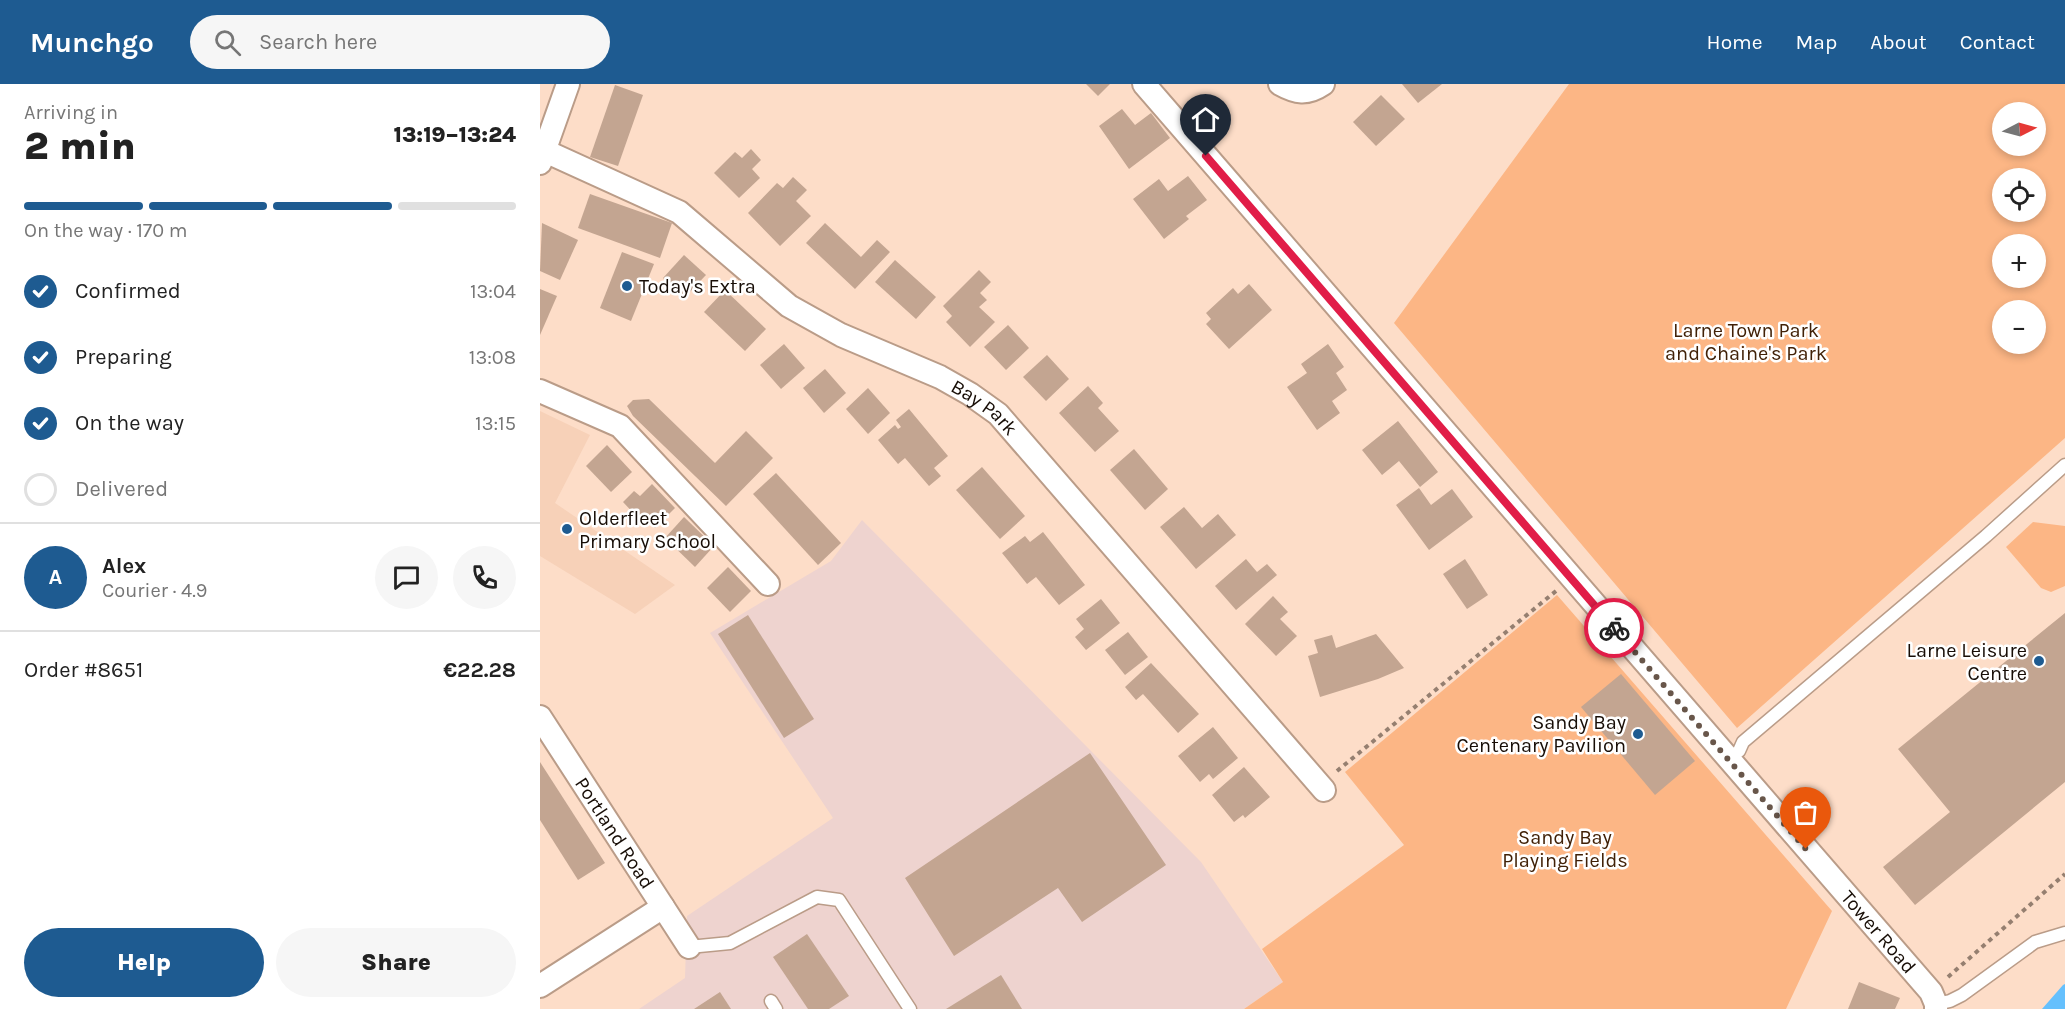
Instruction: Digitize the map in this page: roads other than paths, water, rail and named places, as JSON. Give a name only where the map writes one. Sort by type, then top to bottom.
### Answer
[{"type":"street","points":[[543,157],[568,84]]},
{"type":"street","name":"Tower Road","points":[[1144,84],[1728,759],[1934,1002]]},
{"type":"street","points":[[1280,84],[1296,93],[1314,90],[1323,84]]},
{"type":"street","name":"Bay Park","points":[[543,157],[679,212],[789,306],[841,335],[940,377],[970,394],[998,414],[1322,787]]},
{"type":"street","points":[[540,391],[620,426],[768,584]]},
{"type":"street","name":"Portland Road","points":[[540,717],[689,947]]},
{"type":"street","points":[[540,986],[663,907]]},
{"type":"lane","points":[[1728,759],[1739,751],[1743,742],[1986,536],[2065,465]]},
{"type":"lane","points":[[689,947],[730,943],[817,897],[839,900],[910,1009]]},
{"type":"lane","points":[[1934,1002],[1950,1001],[1962,995],[2035,942],[2065,933]]},
{"type":"water","points":[[2065,984],[2065,1009],[2042,1009],[2063,985]]},
{"type":"place","name":"Today's Extra","points":[[627,286]]},
{"type":"place","name":"Olderfleet Primary School","points":[[567,529]]},
{"type":"place","name":"Larne Leisure Centre","points":[[2039,661]]},
{"type":"place","name":"Sandy Bay Centenary Pavilion","points":[[1638,734]]},
{"type":"park label","name":"Larne Town Park and Chaine's Park","points":[[1746,342]]},
{"type":"park label","name":"Sandy Bay Playing Fields","points":[[1565,848]]}]
